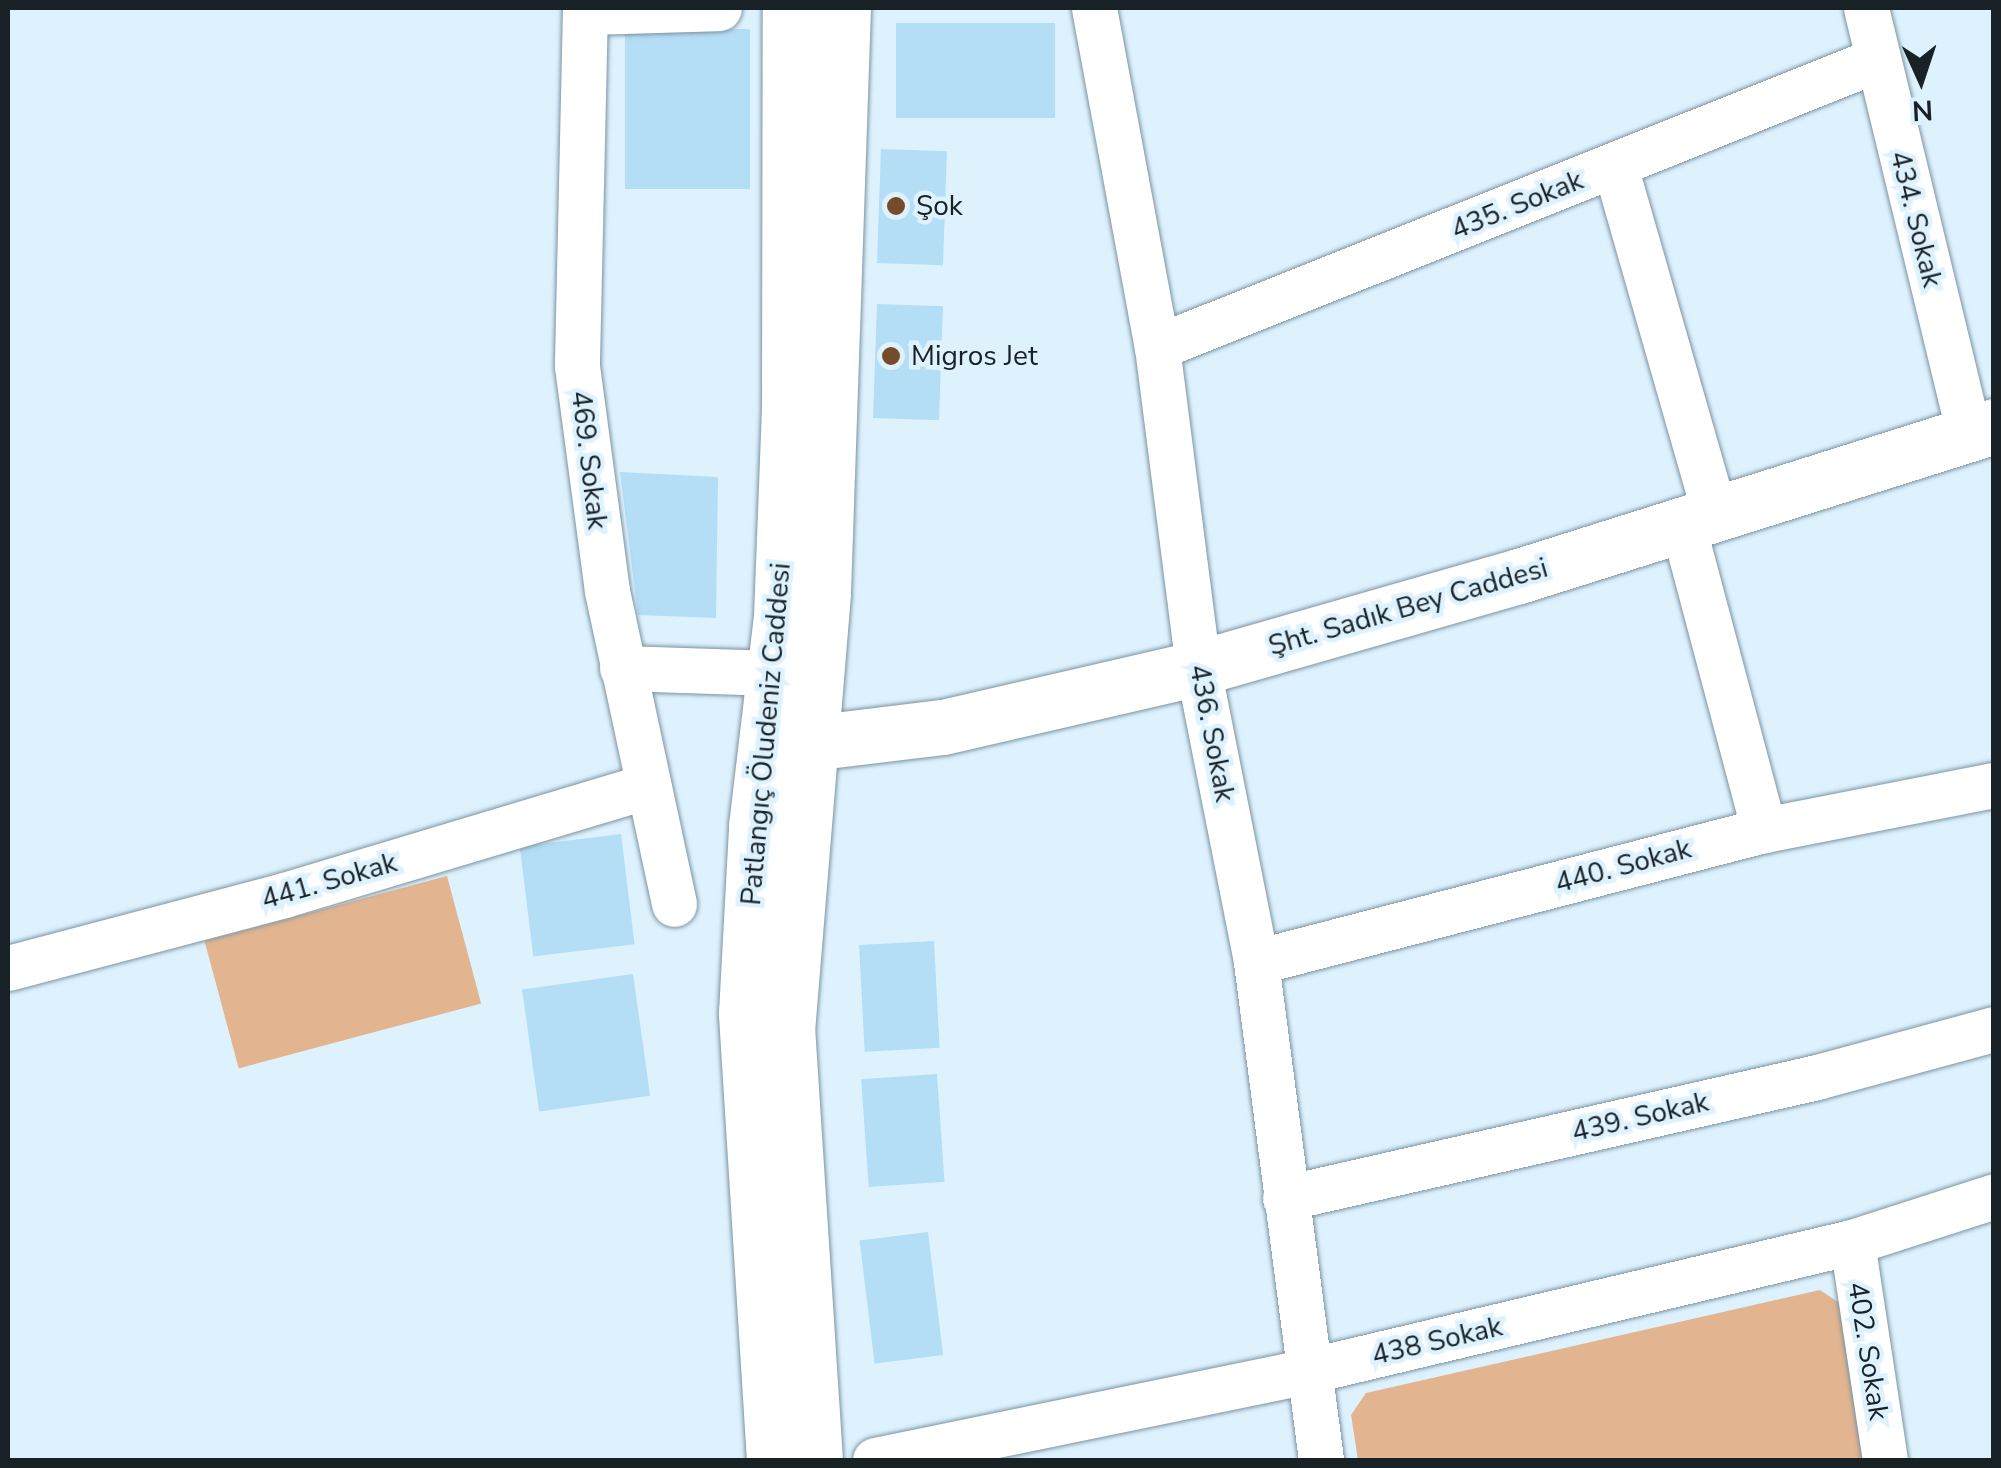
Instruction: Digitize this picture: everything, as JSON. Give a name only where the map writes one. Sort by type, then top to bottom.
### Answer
[{"type":"main road","name":"Patlangıç Öludeniz Caddesi","points":[[774,1460],[746,1013],[748,917],[774,673],[789,404],[790,8]]},
{"type":"main road","name":"Patlangıç Öludeniz Caddesi","points":[[814,1460],[787,1031],[824,574],[843,8]]},
{"type":"main road","name":"Şht. Sadık Bey Caddesi","points":[[810,743],[943,727],[1198,668],[1699,520],[1981,428]]},
{"type":"street","points":[[586,10],[719,8]]},
{"type":"street","name":"436. Sokak","points":[[1094,8],[1157,347],[1198,668],[1256,962],[1321,1460]]},
{"type":"street","name":"434. Sokak","points":[[1866,8],[1876,60],[1981,428]]},
{"type":"street","name":"469. Sokak","points":[[586,10],[577,366],[622,668],[674,904]]},
{"type":"street","name":"435. Sokak","points":[[1157,347],[1876,60]]},
{"type":"street","points":[[1616,166],[1699,520],[1764,830]]},
{"type":"street","points":[[622,668],[774,673]]},
{"type":"street","name":"440. Sokak","points":[[1256,962],[1764,830],[1994,785]]},
{"type":"street","name":"441. Sokak","points":[[8,968],[284,895],[648,786]]},
{"type":"street","name":"439. Sokak","points":[[1284,1198],[1816,1077],[1994,1030]]},
{"type":"street","name":"438 Sokak","points":[[875,1460],[1312,1370],[1852,1242],[1994,1196]]},
{"type":"street","name":"402. Sokak","points":[[1852,1242],[1885,1460]]},
{"type":"shaded area","points":[[447,876],[481,1004],[239,1068],[205,941]]},
{"type":"shaded area","points":[[1820,1290],[1841,1304],[1869,1460],[1358,1460],[1351,1415],[1366,1393]]},
{"type":"building","points":[[896,23],[1055,23],[1055,118],[896,118]]},
{"type":"building","points":[[625,29],[750,29],[750,189],[625,189]]},
{"type":"building","points":[[881,149],[947,151],[943,265],[877,263]]},
{"type":"building","points":[[877,304],[943,306],[939,420],[873,418]]},
{"type":"building","points":[[620,472],[718,477],[716,618],[638,615]]},
{"type":"building","points":[[621,834],[635,944],[533,957],[520,846]]},
{"type":"building","points":[[934,941],[940,1048],[865,1052],[859,945]]},
{"type":"building","points":[[633,974],[650,1096],[539,1111],[522,990]]},
{"type":"building","points":[[937,1074],[945,1182],[869,1187],[861,1079]]},
{"type":"building","points":[[928,1232],[943,1355],[875,1363],[860,1240]]},
{"type":"place","name":"Şok","points":[[896,206]]},
{"type":"place","name":"Migros Jet","points":[[891,356]]}]
